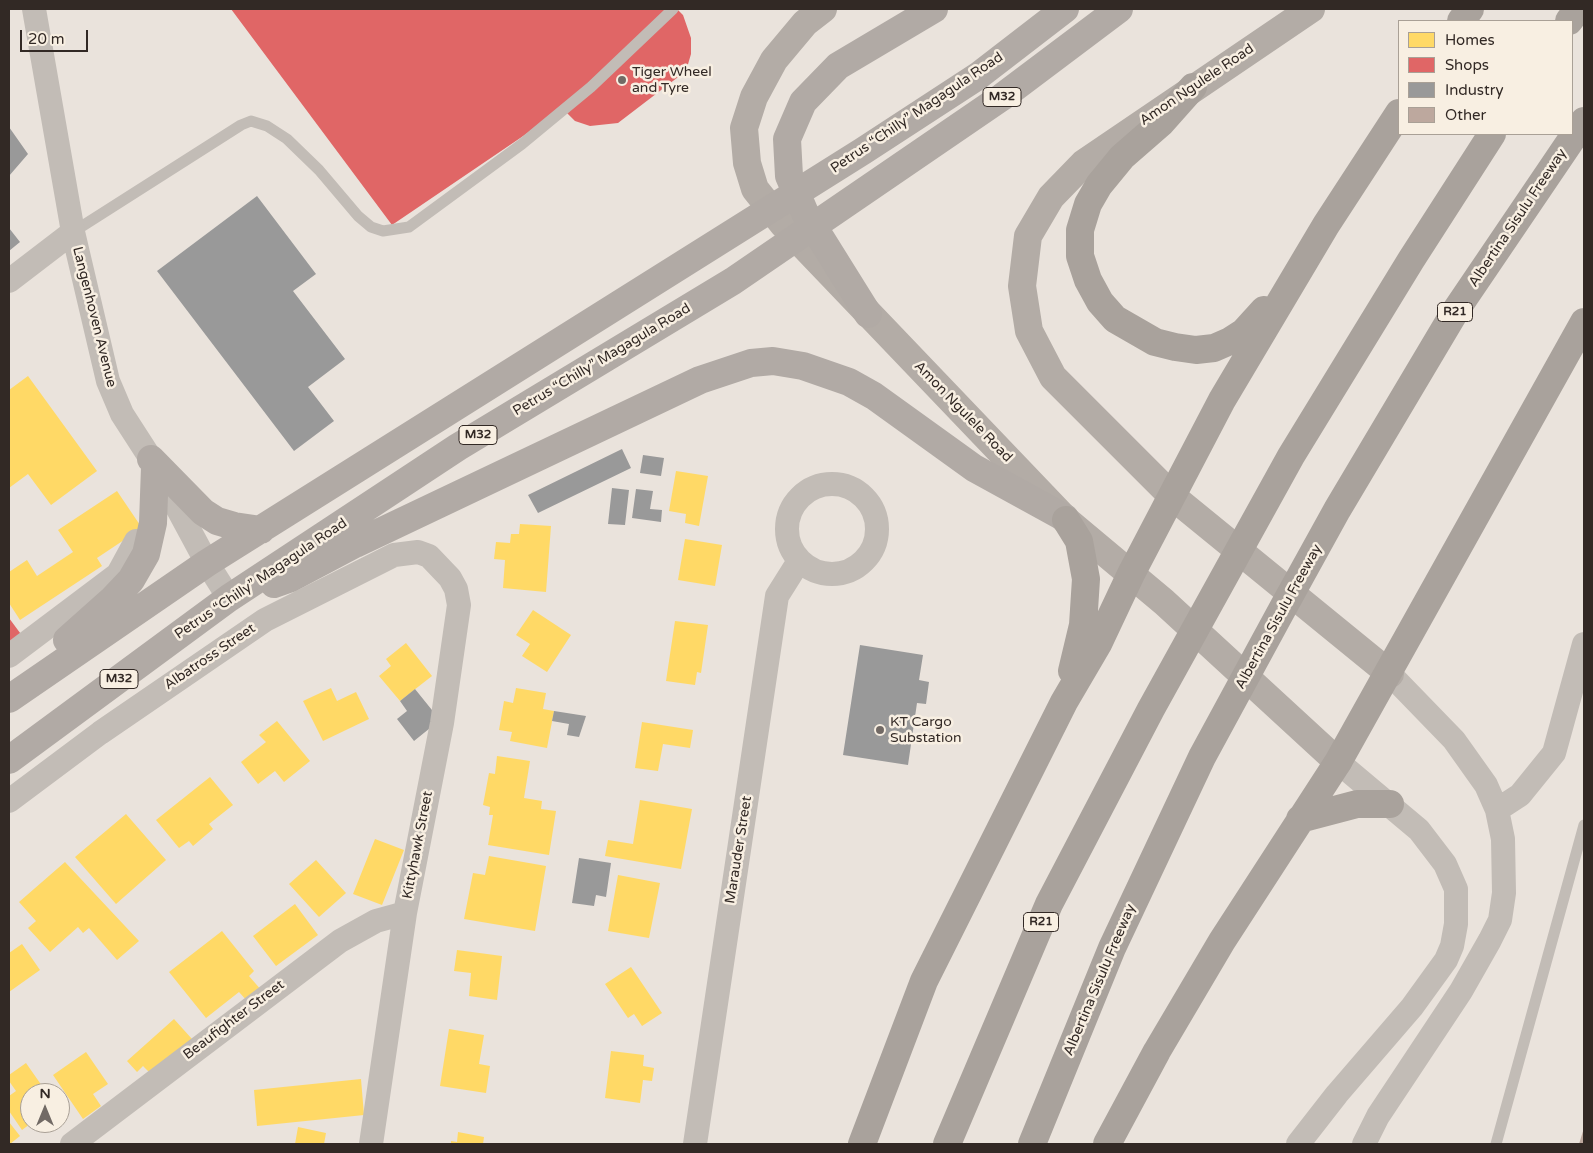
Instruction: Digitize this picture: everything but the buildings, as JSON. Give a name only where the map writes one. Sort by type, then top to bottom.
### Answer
[{"type":"highway","points":[[1461,20],[1470,9]]},
{"type":"highway","points":[[1570,20],[1578,9]]},
{"type":"highway","points":[[1193,87],[1161,123],[1122,157],[1099,185],[1088,204],[1080,230],[1080,256],[1088,280],[1100,302],[1116,319],[1155,342],[1175,347],[1196,350],[1214,348],[1230,341],[1244,332],[1258,318],[1326,225]]},
{"type":"highway","points":[[862,1144],[924,981],[1064,702],[1098,644],[1131,574],[1173,497],[1222,400],[1326,225],[1398,115]]},
{"type":"highway","name":"Albertina Sisulu Freeway","points":[[1032,1144],[1112,948],[1202,757],[1337,510],[1456,310],[1584,121]]},
{"type":"highway","name":"R21","points":[[947,1144],[1049,904],[1151,709],[1291,456],[1410,260],[1491,135]]},
{"type":"highway","points":[[1107,1144],[1172,1026],[1300,819],[1338,762],[1390,674],[1584,322]]},
{"type":"highway","points":[[1064,702],[1083,625],[1086,579],[1079,541],[1066,519]]},
{"type":"highway","points":[[1300,819],[1357,804],[1390,804]]},
{"type":"main road","name":"Amon Ngulele Road","points":[[823,9],[805,22],[774,60],[754,97],[744,128],[747,163],[755,189],[783,224],[1066,519],[1131,574],[1338,762]]},
{"type":"main road","points":[[868,314],[805,213],[789,176],[787,139],[803,102],[838,66],[934,9]]},
{"type":"main road","name":"Petrus “Chilly” Magagula Road","points":[[15,694],[207,563],[863,151],[978,76],[1065,9]]},
{"type":"main road","name":"Petrus “Chilly” Magagula Road","points":[[9,760],[230,598],[458,447],[734,281],[1002,97],[1119,9]]},
{"type":"main road","name":"Amon Ngulele Road","points":[[1311,9],[1193,87],[1084,163],[1051,197],[1028,236],[1022,286],[1029,331],[1053,377],[1173,497],[1390,674]]},
{"type":"main road","points":[[230,598],[291,578],[356,544],[700,380],[751,364],[773,361],[803,366],[849,382],[874,396],[974,468],[1066,519]]},
{"type":"main road","points":[[153,463],[203,512],[234,526],[261,530]]},
{"type":"main road","points":[[15,694],[66,641],[113,600],[131,580],[146,554],[153,523],[153,463]]},
{"type":"street","name":"Langenhoven Avenue","points":[[31,15],[73,232],[108,381],[122,414],[153,463],[207,563],[230,598]]},
{"type":"street","points":[[9,281],[73,232]]},
{"type":"street","points":[[9,656],[118,574],[136,541]]},
{"type":"street","name":"Albatross Street","points":[[9,801],[100,733],[265,620],[394,555],[418,552],[429,556]]},
{"type":"street","name":"Kittyhawk Street","points":[[371,1144],[405,912],[442,723],[460,605],[450,578],[429,556]]},
{"type":"street","name":"Marauder Street","points":[[695,1144],[777,596],[799,561]]},
{"type":"street","points":[[1498,810],[1520,795],[1554,753],[1584,644]]},
{"type":"street","points":[[1364,1144],[1378,1116],[1461,991],[1500,920],[1505,867],[1498,810],[1486,785],[1454,740],[1390,674]]},
{"type":"street","points":[[1298,1144],[1337,1094],[1412,1007],[1446,960],[1452,946],[1456,924],[1456,889],[1445,864],[1418,830],[1390,804],[1338,762]]},
{"type":"street","name":"Beaufighter Street","points":[[72,1144],[340,941],[376,921],[405,912]]},
{"type":"lane","points":[[73,232],[241,125],[251,122],[267,126],[287,139],[319,170],[358,216],[371,227],[383,231],[409,227],[522,144],[591,87],[673,9]]},
{"type":"lane","points":[[1496,1144],[1584,825]]},
{"type":"place","name":"Tiger Wheel and Tyre","points":[[622,80]]},
{"type":"place","name":"KT Cargo Substation","points":[[880,730]]}]
